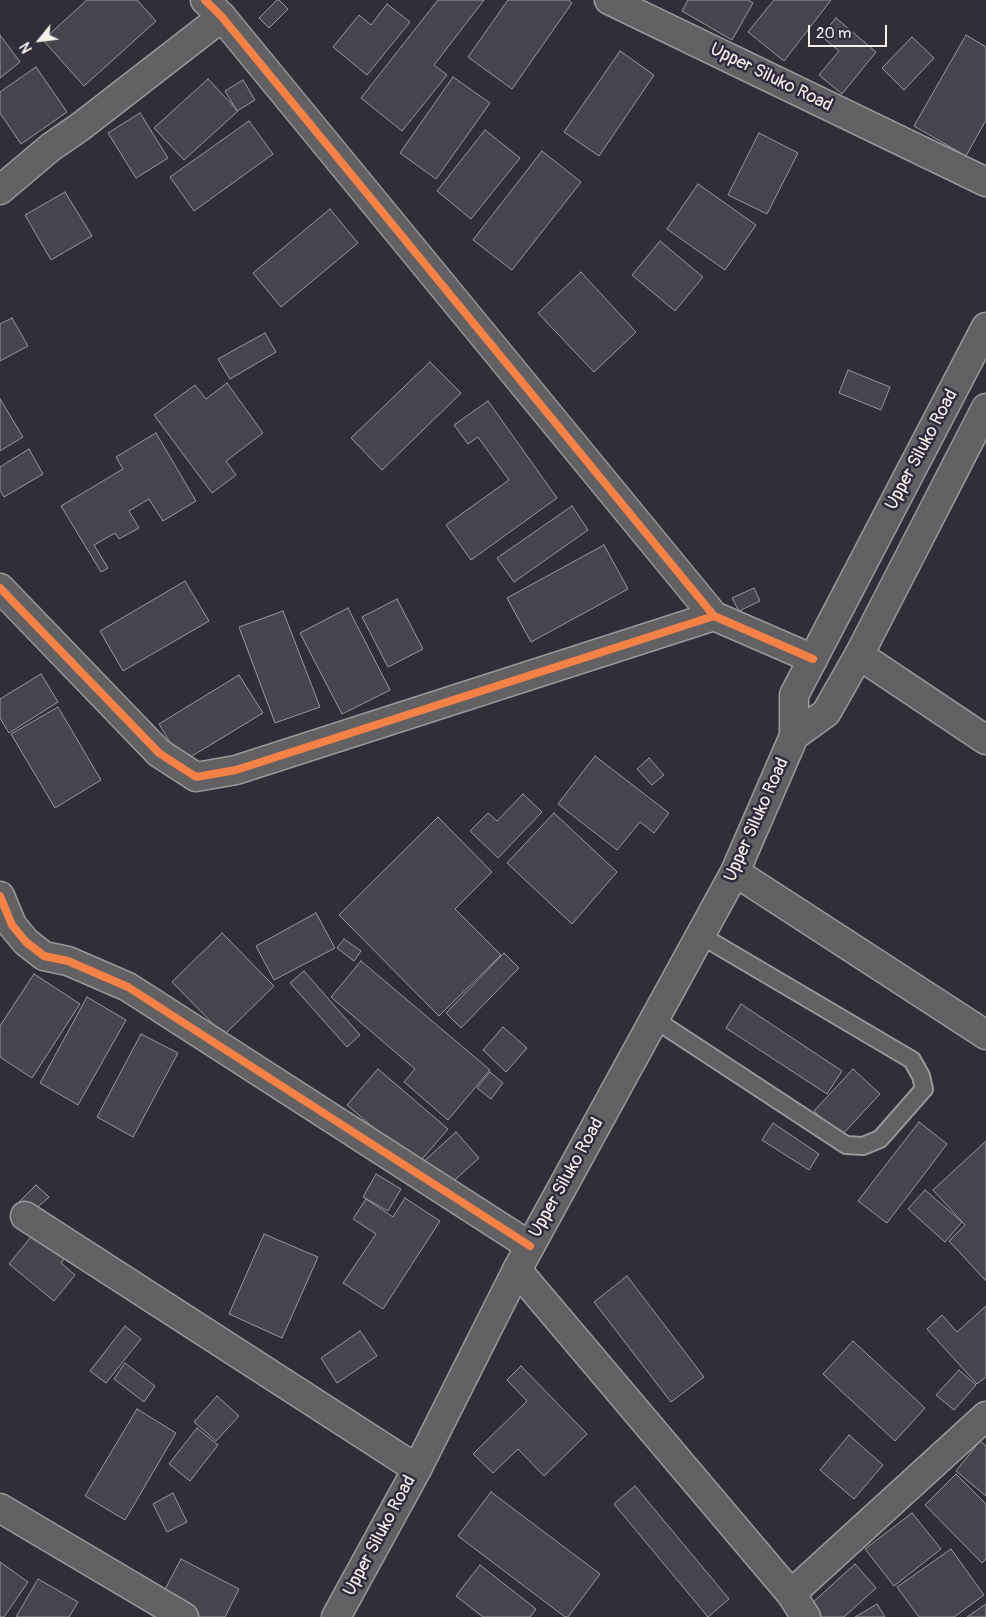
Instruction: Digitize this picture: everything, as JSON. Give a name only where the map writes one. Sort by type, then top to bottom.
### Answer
[{"type":"street","name":"Upper Siluko Road","points":[[610,0],[986,182]]},
{"type":"street","points":[[0,190],[45,151],[80,127],[214,9],[714,616],[813,659]]},
{"type":"street","name":"Upper Siluko Road","points":[[336,1617],[417,1469],[517,1270],[736,872],[794,736],[794,695],[986,327]]},
{"type":"street","name":"Upper Siluko Road","points":[[794,736],[826,714],[859,655],[986,408]]},
{"type":"street","points":[[0,588],[159,753],[196,777],[236,770],[714,616]]},
{"type":"street","points":[[859,655],[986,740]]},
{"type":"street","points":[[736,872],[986,1035]]},
{"type":"street","points":[[0,896],[12,925],[26,942],[44,956],[68,961],[128,987],[530,1246]]},
{"type":"street","points":[[25,1216],[417,1469]]},
{"type":"street","points":[[517,1270],[791,1594],[806,1617]]},
{"type":"street","points":[[791,1594],[986,1416]]},
{"type":"street","points":[[0,1508],[184,1617]]},
{"type":"lane","points":[[654,1020],[846,1145],[863,1146],[880,1139],[924,1089],[921,1076],[912,1060],[700,935]]},
{"type":"building","points":[[87,0],[137,0],[156,21],[84,86],[43,40]]},
{"type":"building","points":[[277,0],[288,9],[269,28],[259,18]]},
{"type":"building","points":[[438,0],[484,0],[434,65],[447,75],[402,131],[361,98]]},
{"type":"building","points":[[508,0],[569,0],[572,3],[512,89],[468,57]]},
{"type":"building","points":[[688,0],[748,0],[753,3],[732,40],[682,11]]},
{"type":"building","points":[[774,0],[831,0],[784,61],[748,32]]},
{"type":"building","points":[[387,4],[410,22],[367,75],[333,47],[359,15],[371,25]]},
{"type":"building","points":[[836,18],[876,52],[842,94],[819,75],[839,51],[821,36]]},
{"type":"building","points":[[0,35],[20,62],[0,78]]},
{"type":"building","points":[[966,35],[986,47],[986,120],[966,156],[914,126]]},
{"type":"building","points":[[912,37],[934,58],[904,90],[882,68]]},
{"type":"building","points":[[620,51],[654,75],[599,156],[564,132]]},
{"type":"building","points":[[36,67],[67,112],[21,144],[0,113],[0,92]]},
{"type":"building","points":[[453,77],[490,103],[436,179],[400,153]]},
{"type":"building","points":[[208,79],[238,111],[184,160],[154,128]]},
{"type":"building","points":[[243,80],[255,100],[237,111],[225,91]]},
{"type":"building","points":[[140,113],[168,158],[136,178],[108,133]]},
{"type":"building","points":[[249,121],[273,154],[194,211],[170,177]]},
{"type":"building","points":[[485,130],[520,158],[471,219],[437,191]]},
{"type":"building","points":[[759,133],[798,153],[767,214],[728,195]]},
{"type":"building","points":[[542,151],[581,182],[512,270],[473,240]]},
{"type":"building","points":[[698,184],[756,225],[725,270],[667,229]]},
{"type":"building","points":[[65,192],[92,236],[51,260],[25,215]]},
{"type":"building","points":[[330,209],[358,243],[281,307],[253,273]]},
{"type":"building","points":[[660,241],[703,277],[675,311],[632,275]]},
{"type":"building","points":[[581,272],[636,332],[594,372],[538,313]]},
{"type":"building","points":[[12,318],[28,346],[0,361],[0,324]]},
{"type":"building","points":[[265,333],[276,352],[230,379],[218,359]]},
{"type":"building","points":[[430,362],[461,393],[382,470],[351,438]]},
{"type":"building","points":[[848,370],[890,387],[881,410],[839,393]]},
{"type":"building","points":[[227,383],[263,433],[226,461],[236,475],[212,493],[154,415],[195,385],[206,399]]},
{"type":"building","points":[[0,399],[23,437],[0,451]]},
{"type":"building","points":[[488,401],[557,498],[471,560],[446,525],[509,480],[478,437],[468,444],[454,425]]},
{"type":"building","points":[[156,433],[196,501],[163,521],[149,499],[129,511],[139,528],[119,539],[115,533],[94,545],[108,568],[101,572],[61,506],[123,469],[116,457]]},
{"type":"building","points":[[29,449],[43,474],[4,497],[0,490],[0,467]]},
{"type":"building","points":[[572,506],[588,530],[514,582],[497,558]]},
{"type":"building","points":[[604,545],[628,589],[531,642],[507,598]]},
{"type":"building","points":[[185,581],[209,621],[123,671],[100,631]]},
{"type":"building","points":[[754,588],[760,601],[739,611],[732,598]]},
{"type":"building","points":[[397,599],[423,649],[388,667],[362,617]]},
{"type":"building","points":[[348,608],[390,690],[342,714],[300,633]]},
{"type":"building","points":[[283,611],[320,707],[275,723],[239,627]]},
{"type":"building","points":[[41,674],[58,702],[9,733],[0,718],[0,699]]},
{"type":"building","points":[[239,675],[263,713],[182,762],[159,724]]},
{"type":"building","points":[[58,707],[101,780],[55,808],[11,734]]},
{"type":"building","points":[[595,756],[669,813],[654,833],[640,822],[617,850],[558,804]]},
{"type":"building","points":[[649,758],[664,775],[652,785],[637,769]]},
{"type":"building","points":[[523,794],[542,812],[498,858],[470,831],[488,813],[497,821]]},
{"type":"building","points":[[554,813],[617,872],[572,924],[507,863]]},
{"type":"building","points":[[438,817],[492,872],[455,909],[501,955],[439,1016],[339,915]]},
{"type":"building","points":[[316,913],[335,948],[274,980],[256,946]]},
{"type":"building","points":[[222,933],[274,986],[224,1035],[172,982]]},
{"type":"building","points":[[344,939],[361,951],[354,961],[337,948]]},
{"type":"building","points":[[504,953],[519,968],[461,1028],[446,1013]]},
{"type":"building","points":[[361,961],[490,1070],[448,1120],[404,1082],[415,1069],[331,997]]},
{"type":"building","points":[[304,971],[360,1035],[347,1047],[290,983]]},
{"type":"building","points":[[34,974],[80,1004],[32,1078],[0,1057],[0,1026]]},
{"type":"building","points":[[87,997],[126,1020],[78,1105],[40,1083]]},
{"type":"building","points":[[741,1004],[842,1071],[827,1094],[726,1028]]},
{"type":"building","points":[[503,1027],[527,1048],[506,1072],[483,1050]]},
{"type":"building","points":[[141,1034],[178,1053],[133,1137],[97,1117]]},
{"type":"building","points":[[378,1069],[448,1129],[417,1165],[347,1105]]},
{"type":"building","points":[[853,1069],[880,1094],[841,1136],[814,1111]]},
{"type":"building","points":[[490,1072],[503,1083],[491,1099],[477,1088]]},
{"type":"building","points":[[919,1122],[947,1144],[887,1223],[858,1201]]},
{"type":"building","points":[[773,1123],[819,1154],[809,1170],[762,1140]]},
{"type":"building","points":[[456,1132],[479,1158],[446,1188],[423,1162]]},
{"type":"building","points":[[986,1141],[986,1281],[949,1241],[965,1225],[933,1190]]},
{"type":"building","points":[[376,1174],[401,1189],[388,1211],[363,1197]]},
{"type":"building","points":[[36,1185],[49,1197],[28,1216],[16,1205]]},
{"type":"building","points":[[925,1190],[962,1222],[945,1242],[908,1209]]},
{"type":"building","points":[[405,1198],[440,1221],[383,1309],[343,1283],[376,1234],[353,1219],[366,1199],[393,1217]]},
{"type":"building","points":[[39,1227],[70,1252],[61,1263],[75,1275],[54,1301],[9,1264]]},
{"type":"building","points":[[264,1234],[318,1257],[282,1338],[229,1314]]},
{"type":"building","points":[[627,1276],[704,1377],[671,1402],[594,1302]]},
{"type":"building","points":[[986,1306],[986,1377],[977,1384],[927,1329],[942,1315],[957,1332]]},
{"type":"building","points":[[125,1326],[141,1339],[106,1383],[90,1371]]},
{"type":"building","points":[[360,1331],[377,1356],[337,1383],[321,1358]]},
{"type":"building","points":[[853,1341],[925,1408],[895,1441],[823,1374]]},
{"type":"building","points":[[125,1363],[155,1386],[144,1402],[114,1379]]},
{"type":"building","points":[[521,1366],[587,1434],[544,1476],[518,1449],[493,1473],[473,1454],[527,1401],[507,1380]]},
{"type":"building","points":[[959,1370],[976,1385],[954,1410],[936,1395]]},
{"type":"building","points":[[217,1396],[239,1416],[216,1441],[194,1422]]},
{"type":"building","points":[[137,1409],[176,1433],[125,1520],[85,1496]]},
{"type":"building","points":[[197,1428],[218,1445],[190,1481],[169,1464]]},
{"type":"building","points":[[849,1435],[883,1465],[854,1499],[820,1470]]},
{"type":"building","points":[[980,1441],[986,1446],[986,1496],[956,1471]]},
{"type":"building","points":[[956,1474],[986,1504],[986,1559],[982,1563],[925,1505]]},
{"type":"building","points":[[635,1486],[729,1599],[708,1617],[614,1504]]},
{"type":"building","points":[[491,1492],[600,1574],[568,1617],[565,1617],[458,1536]]},
{"type":"building","points":[[173,1493],[187,1522],[167,1532],[153,1504]]},
{"type":"building","points":[[912,1513],[941,1549],[894,1586],[865,1549]]},
{"type":"building","points":[[951,1549],[984,1595],[954,1617],[919,1617],[897,1587]]},
{"type":"building","points":[[181,1559],[239,1589],[225,1617],[199,1617],[161,1597]]},
{"type":"building","points":[[0,1562],[28,1582],[4,1617],[0,1617]]},
{"type":"building","points":[[855,1564],[876,1588],[844,1617],[821,1617],[810,1605]]},
{"type":"building","points":[[480,1565],[536,1609],[530,1617],[483,1617],[456,1596]]},
{"type":"building","points":[[38,1579],[78,1602],[69,1617],[16,1617]]},
{"type":"building","points":[[877,1604],[885,1617],[855,1617]]},
{"type":"building","points":[[986,1604],[986,1617],[967,1617]]},
{"type":"cycle path","points":[[205,0],[222,17],[714,616],[813,659]]},
{"type":"cycle path","points":[[0,588],[159,753],[196,777],[236,770],[714,616]]},
{"type":"cycle path","points":[[0,896],[12,925],[26,942],[44,956],[68,961],[128,987],[530,1246]]}]
